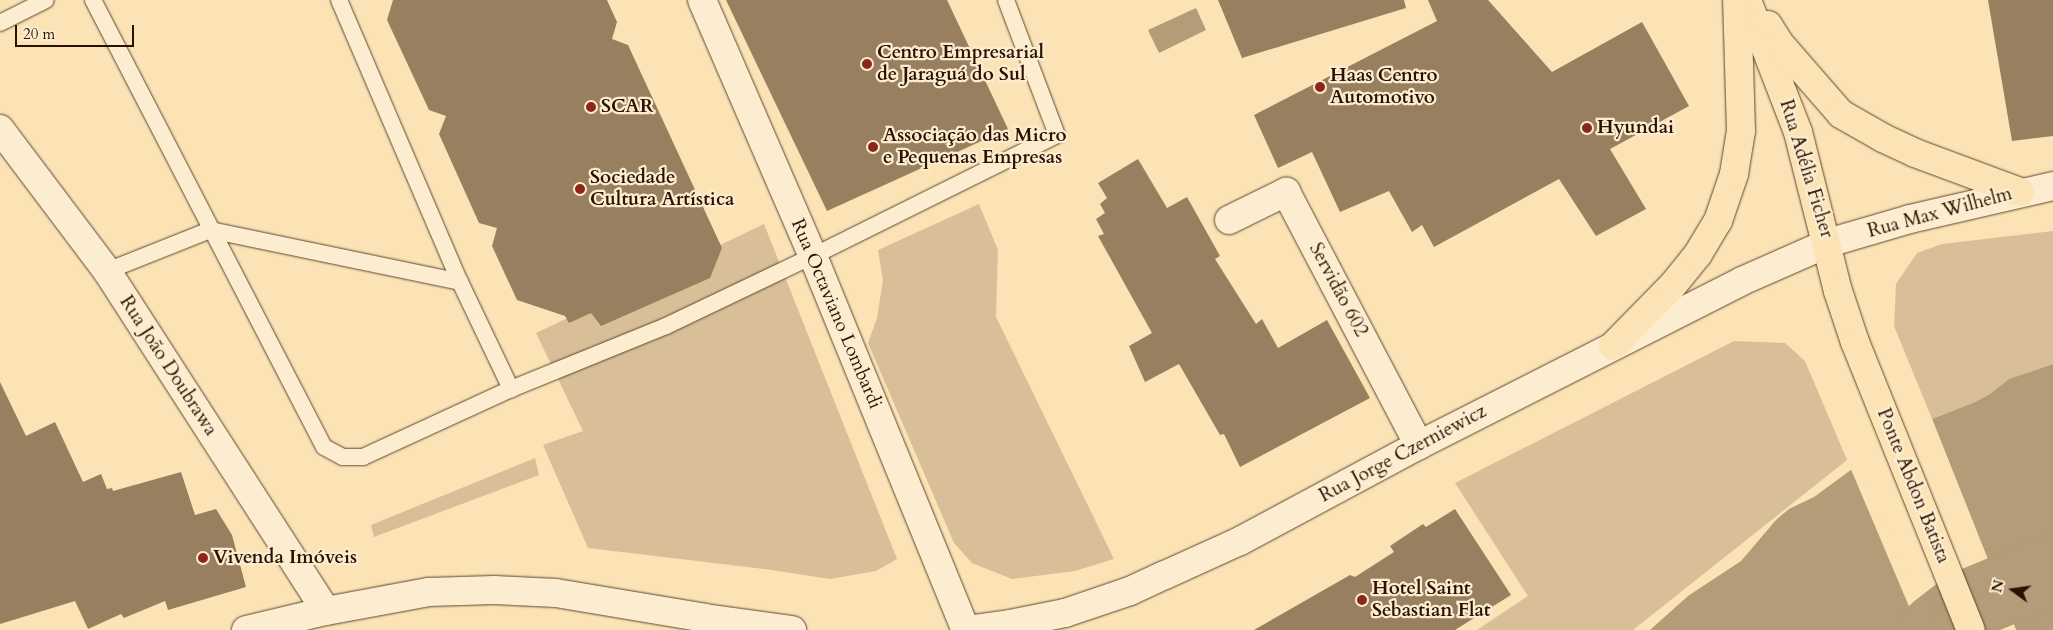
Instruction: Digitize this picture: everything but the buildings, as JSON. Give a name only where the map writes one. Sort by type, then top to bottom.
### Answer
[{"type":"highway","points":[[1613,346],[1673,285],[1698,254],[1718,221],[1734,174],[1741,131],[1737,0]]},
{"type":"highway","name":"Rua Adélia Ficher","points":[[1747,0],[1798,132],[1828,243],[1838,291],[1855,342]]},
{"type":"highway","points":[[1753,0],[1780,44],[1841,114],[1882,138],[1915,153],[2020,192]]},
{"type":"highway","name":"Ponte Abdon Batista","points":[[1855,342],[1971,630]]},
{"type":"main road","name":"Rua Octaviano Lombardi","points":[[702,0],[813,256],[966,630]]},
{"type":"main road","name":"Rua João Doubrawa","points":[[0,129],[107,271],[326,611]]},
{"type":"main road","name":"Rua Max Wilhelm","points":[[1828,243],[1910,218],[2053,186]]},
{"type":"main road","name":"Servidão 602","points":[[1229,220],[1286,192],[1420,445]]},
{"type":"main road","name":"Rua Jorge Czerniewicz","points":[[966,630],[1010,624],[1065,613],[1130,591],[1240,541],[1420,445],[1742,281],[1828,243]]},
{"type":"main road","points":[[246,630],[326,611],[429,592],[494,590],[556,593],[705,618],[792,630]]},
{"type":"lane","points":[[0,23],[46,0]]},
{"type":"lane","points":[[93,0],[210,230],[324,447],[343,458],[363,457],[512,389],[666,326],[813,256],[1057,135],[1006,0]]},
{"type":"lane","points":[[339,0],[460,282],[512,389]]},
{"type":"lane","points":[[107,271],[210,230],[460,282]]},
{"type":"shaded area","points":[[1196,8],[1206,30],[1159,53],[1148,30]]},
{"type":"shaded area","points":[[979,204],[998,250],[996,317],[1114,559],[1075,571],[1012,579],[972,563],[954,543],[868,343],[877,318],[883,280],[878,250]]},
{"type":"shaded area","points":[[764,224],[897,559],[876,571],[830,579],[765,569],[588,548],[543,445],[583,431],[536,333]]},
{"type":"shaded area","points":[[2053,231],[2053,364],[2009,379],[1990,394],[1975,402],[1932,419],[1894,326],[1896,284],[1917,253],[1942,244]]},
{"type":"shaded area","points":[[1734,341],[1785,343],[1805,361],[1847,460],[1633,630],[1477,630],[1528,596],[1455,483]]},
{"type":"shaded area","points":[[2053,364],[2053,630],[2016,630],[1932,419],[1975,402],[1990,394],[2009,379]]},
{"type":"shaded area","points":[[535,458],[539,475],[374,537],[371,525]]},
{"type":"shaded area","points":[[1859,464],[1926,630],[1650,630],[1688,596],[1741,561],[1776,520],[1789,509],[1814,497]]},
{"type":"pier","points":[[1931,416],[2016,630],[2013,630],[1997,592],[1929,420]]},
{"type":"pier","points":[[1859,461],[1862,463],[1928,630],[1919,630],[1850,467]]},
{"type":"waterway","points":[[1934,630],[1966,605],[2053,569]]},
{"type":"place","name":"Centro Empresarial de Jaraguá do Sul","points":[[867,64]]},
{"type":"place","name":"Haas Centro Automotivo","points":[[1320,87]]},
{"type":"place","name":"SCAR","points":[[591,107]]},
{"type":"place","name":"Hyundai","points":[[1587,128]]},
{"type":"place","name":"Associação das Micro e Pequenas Empresas","points":[[873,147]]},
{"type":"place","name":"Sociedade Cultura Artística","points":[[580,189]]},
{"type":"place","name":"Vivenda Imóveis","points":[[203,558]]},
{"type":"place","name":"Hotel Saint Sebastian Flat","points":[[1362,600]]}]
